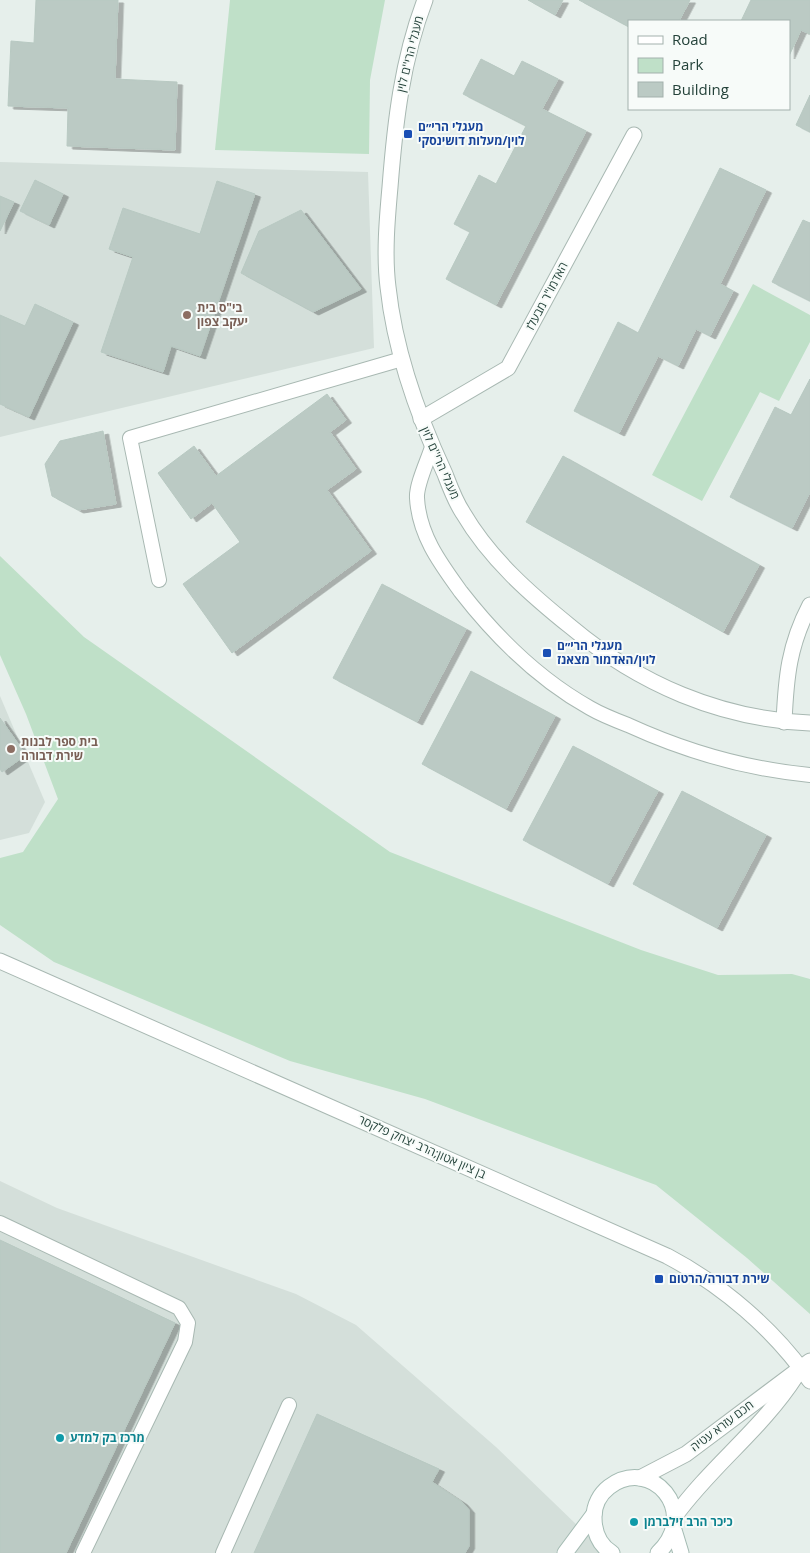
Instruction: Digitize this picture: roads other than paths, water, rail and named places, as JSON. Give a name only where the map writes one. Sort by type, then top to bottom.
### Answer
[{"type":"street","name":"מעגלי הרי''ם לוין","points":[[425,0],[413,30],[400,91],[387,220],[388,287],[402,359],[421,419],[462,512],[489,550],[528,592],[594,647],[631,671],[673,692],[723,709],[784,722],[810,723]]},
{"type":"street","name":"האדמו\"ר מבעלז","points":[[421,419],[508,368],[634,135]]},
{"type":"street","points":[[784,722],[786,678],[791,651],[810,606]]},
{"type":"street","name":"בן ציון אטון;הרב יצחק פלקסר","points":[[0,961],[666,1256],[696,1272],[725,1293],[806,1365],[810,1381]]},
{"type":"street","name":"חכם עזרא עטיה","points":[[565,1553],[594,1514],[597,1501],[604,1491],[615,1482],[627,1478],[640,1478],[686,1454],[806,1365]]},
{"type":"street","name":"חכם עזרא עטיה","points":[[658,1553],[668,1543],[675,1523],[713,1469],[770,1413],[806,1365]]},
{"type":"street","points":[[640,1478],[652,1482],[664,1490],[672,1502],[681,1553]]},
{"type":"street","points":[[594,1514],[594,1527],[598,1539],[612,1553]]},
{"type":"lane","points":[[159,580],[130,438],[402,359]]},
{"type":"lane","points":[[432,447],[417,495],[420,520],[434,556],[486,624],[538,672],[590,708],[651,736],[717,759],[767,771],[810,775]]},
{"type":"lane","points":[[0,1223],[179,1308],[188,1322],[185,1342],[84,1553]]},
{"type":"lane","points":[[223,1553],[289,1405]]},
{"type":"place","name":"מעגלי הרי״ם לוין/מעלות דושינסקי","points":[[408,134]]},
{"type":"place","name":"בי\"ס בית יעקב צפון","points":[[187,315]]},
{"type":"place","name":"מעגלי הרי״ם לוין/האדמור מצאנז","points":[[547,653]]},
{"type":"place","name":"בית ספר לבנות שירת דבורה","points":[[11,749]]},
{"type":"place","name":"שירת דבורה/הרטום","points":[[659,1279]]},
{"type":"place","name":"מרכז בק למדע","points":[[60,1438]]},
{"type":"place","name":"כיכר הרב זילברמן","points":[[634,1522]]}]
